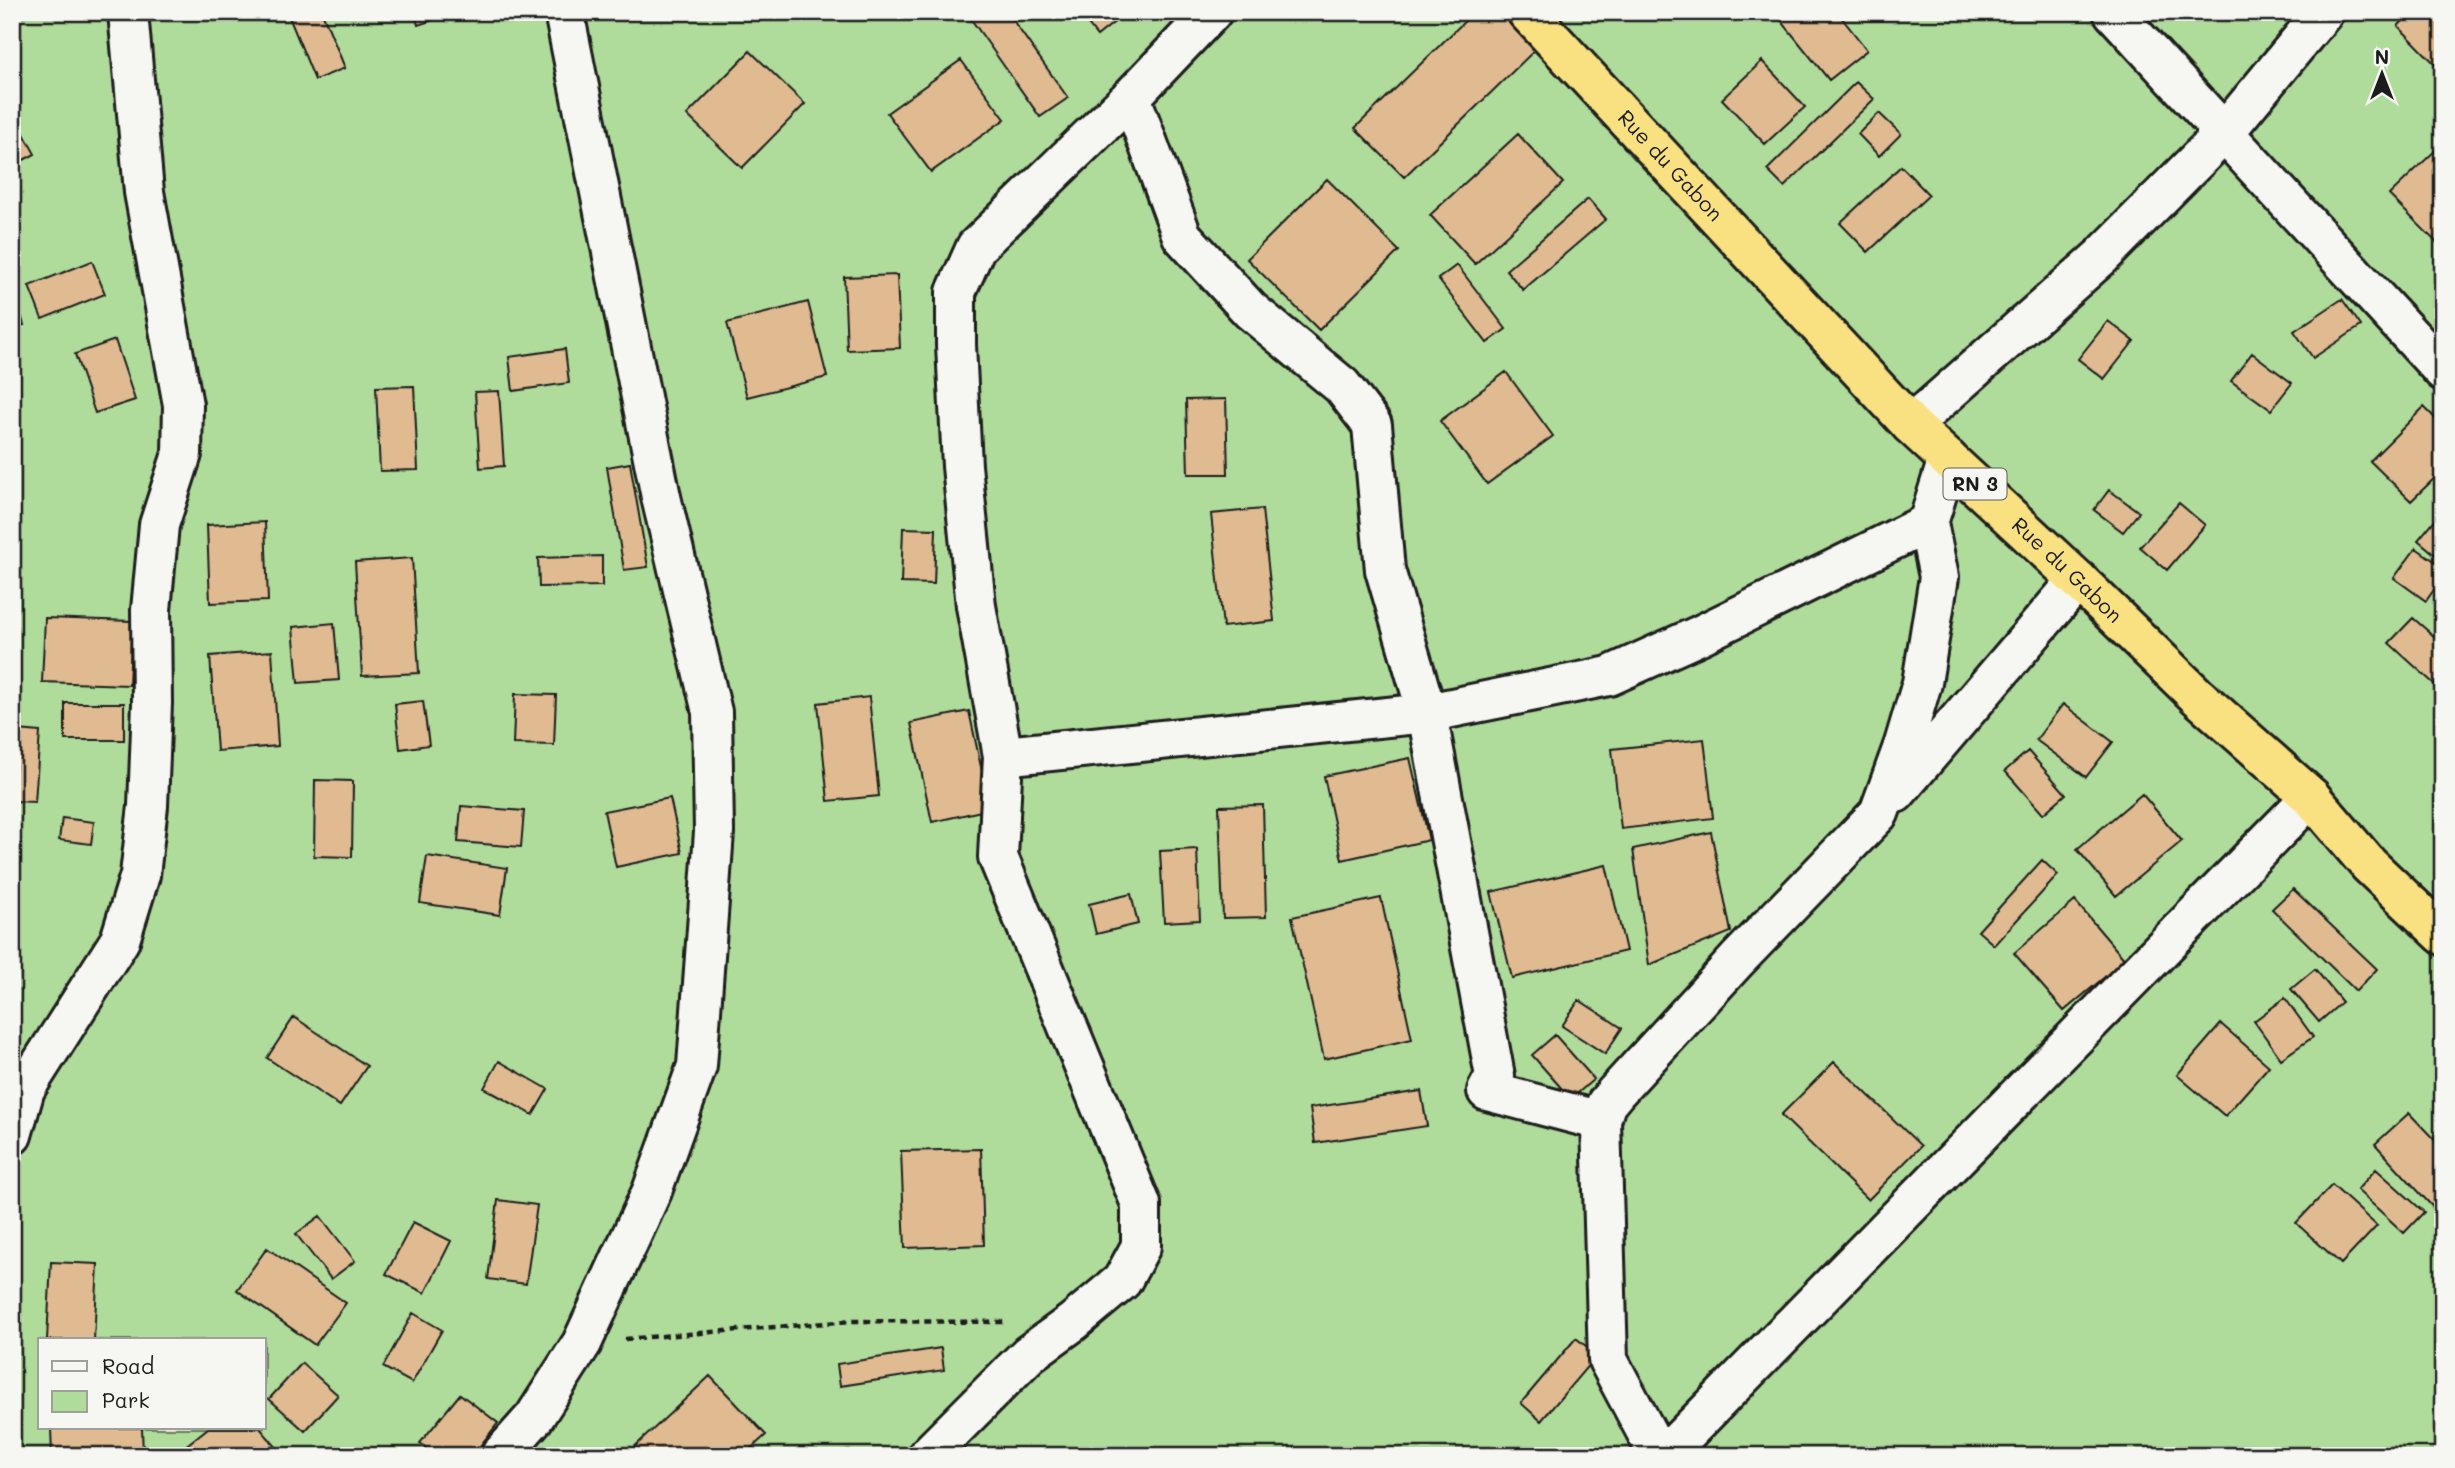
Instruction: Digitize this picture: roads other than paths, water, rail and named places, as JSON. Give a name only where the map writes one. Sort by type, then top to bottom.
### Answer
[{"type":"highway","name":"Rue du Gabon","points":[[1527,12],[1912,425],[2197,696],[2311,797],[2369,865],[2443,935]]},
{"type":"street","points":[[12,1135],[26,1090],[120,940],[140,874],[146,820],[152,703],[152,598],[159,525],[182,454],[183,405],[144,192],[128,12]]},
{"type":"street","points":[[500,1456],[534,1418],[582,1343],[652,1191],[697,1066],[714,832],[712,712],[661,497],[564,12]]},
{"type":"street","points":[[927,1456],[1029,1354],[1122,1281],[1141,1246],[1141,1204],[998,857],[1003,756],[976,606],[972,568],[962,466],[956,292],[976,247],[1131,97],[1212,12]]},
{"type":"street","points":[[2113,12],[2443,371]]},
{"type":"street","points":[[1912,425],[2101,257],[2224,133],[2324,12]]},
{"type":"street","points":[[1131,97],[1182,236],[1250,310],[1342,386],[1372,425],[1385,570],[1427,712],[1495,1076],[1487,1091],[1601,1121]]},
{"type":"street","points":[[1879,813],[1922,683],[1939,577],[1928,523],[1948,459]]},
{"type":"street","points":[[1003,756],[1427,712],[1609,676],[1700,635],[1928,523]]},
{"type":"street","points":[[2078,580],[1879,813],[1737,960],[1606,1104],[1601,1121],[1608,1360],[1661,1456],[2311,797]]}]
